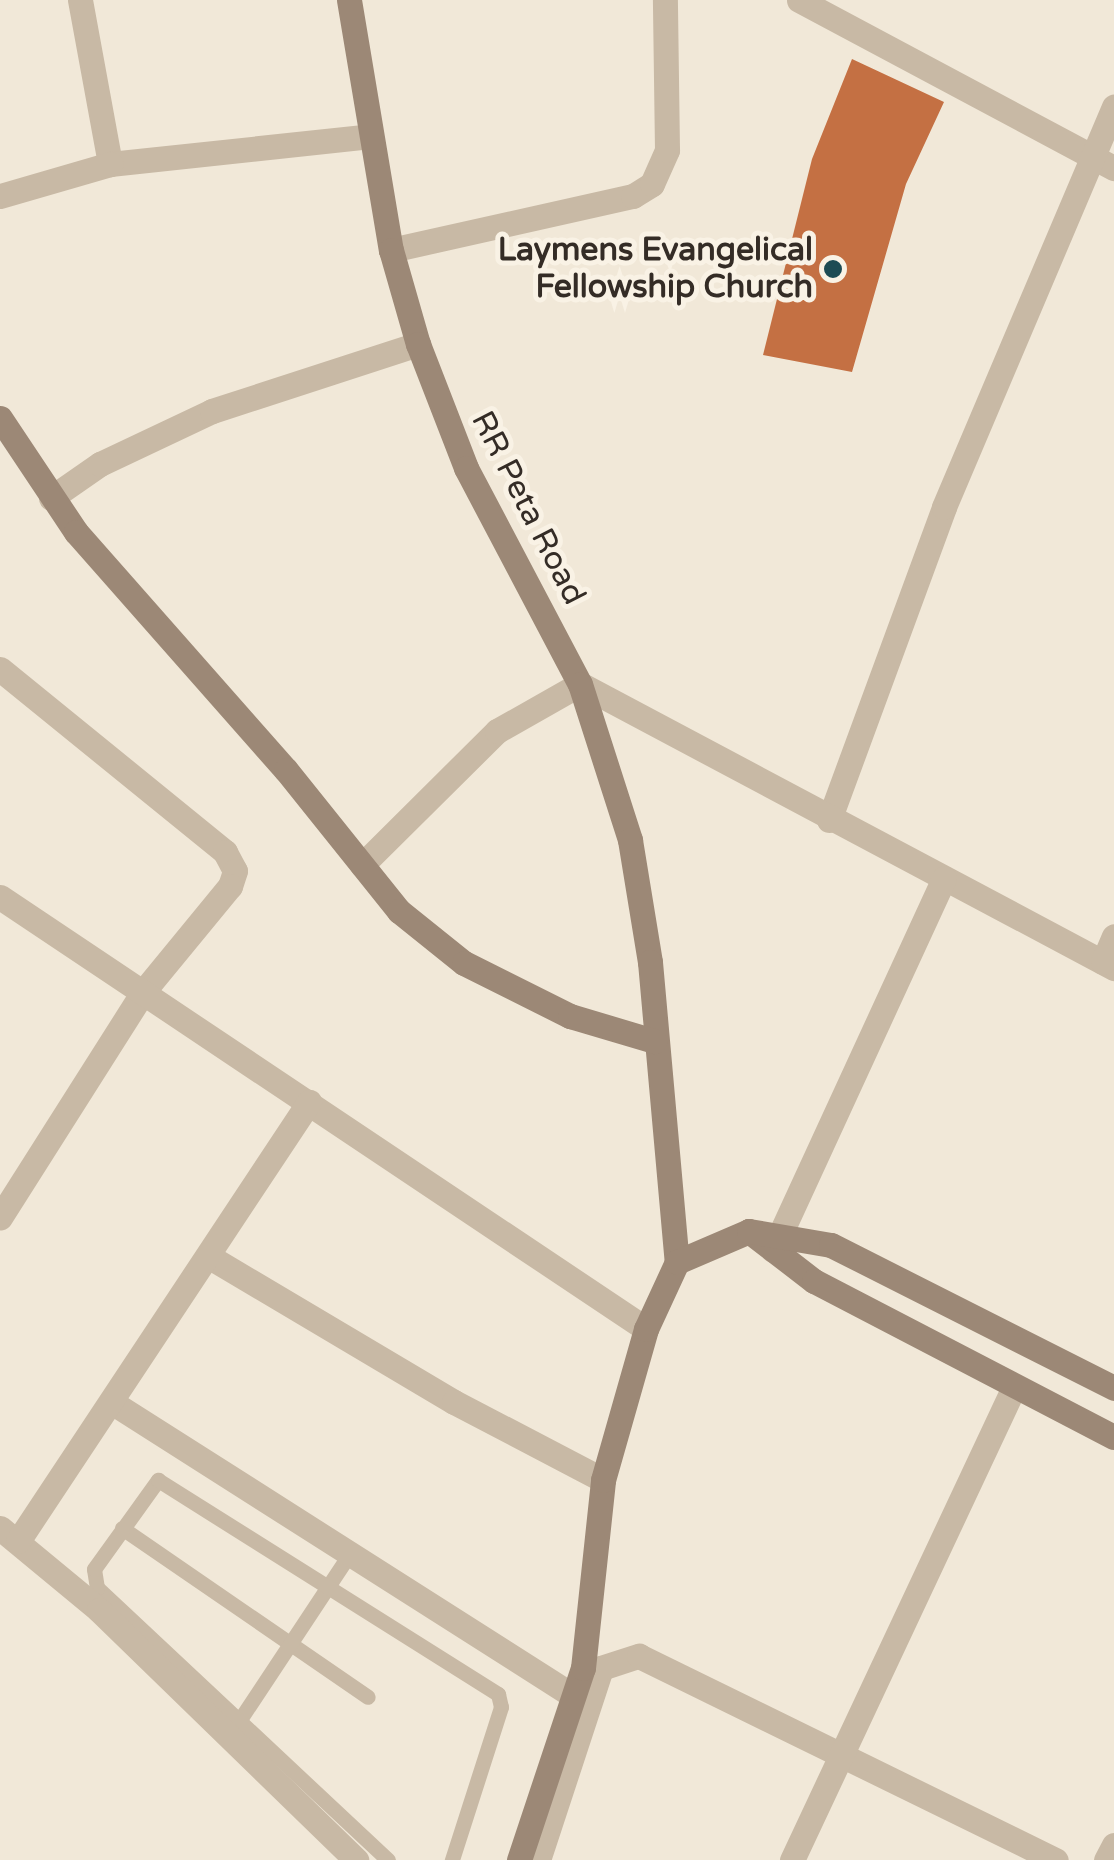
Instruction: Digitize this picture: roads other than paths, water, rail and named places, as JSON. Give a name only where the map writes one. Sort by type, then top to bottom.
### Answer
[{"type":"main road","name":"RR Peta Road","points":[[349,0],[391,250],[418,344],[466,468],[580,684],[630,840],[650,962],[654,1041],[677,1262]]},
{"type":"main road","points":[[0,418],[51,498],[398,912],[464,963],[570,1016],[654,1041]]},
{"type":"main road","points":[[519,1860],[575,1697],[590,1630],[603,1480],[646,1329],[677,1262],[749,1230],[776,1242],[831,1245],[1114,1388]]},
{"type":"main road","points":[[776,1242],[814,1280],[1114,1437]]},
{"type":"street","points":[[80,0],[110,164]]},
{"type":"street","points":[[391,250],[633,196],[652,184],[667,150],[665,0]]},
{"type":"street","points":[[799,0],[842,10],[1103,162]]},
{"type":"street","points":[[829,820],[944,507],[1103,162],[1114,106]]},
{"type":"street","points":[[0,196],[110,164],[370,136]]},
{"type":"street","points":[[51,498],[100,464],[212,410],[418,344]]},
{"type":"street","points":[[0,668],[225,852],[235,871],[230,886],[143,992],[0,1217]]},
{"type":"street","points":[[362,865],[498,731],[580,684],[829,820],[1109,965],[1114,936]]},
{"type":"street","points":[[776,1242],[944,880]]},
{"type":"street","points":[[0,897],[646,1329]]},
{"type":"street","points":[[309,1102],[113,1403],[9,1534],[235,1727],[356,1860]]},
{"type":"street","points":[[208,1256],[454,1402],[603,1480]]},
{"type":"street","points":[[792,1860],[1014,1387]]},
{"type":"street","points":[[113,1403],[575,1697]]},
{"type":"street","points":[[538,1860],[600,1668],[617,1658],[639,1656],[1056,1860]]},
{"type":"street","points":[[1106,1860],[1114,1845]]},
{"type":"lane","points":[[388,1860],[235,1727],[96,1588],[94,1569],[152,1485],[165,1480],[327,1588],[490,1686],[502,1701],[452,1860]]},
{"type":"lane","points":[[122,1528],[368,1697]]},
{"type":"lane","points":[[235,1727],[348,1556]]},
{"type":"place","name":"Laymens Evangelical Fellowship Church","points":[[833,269]]}]
